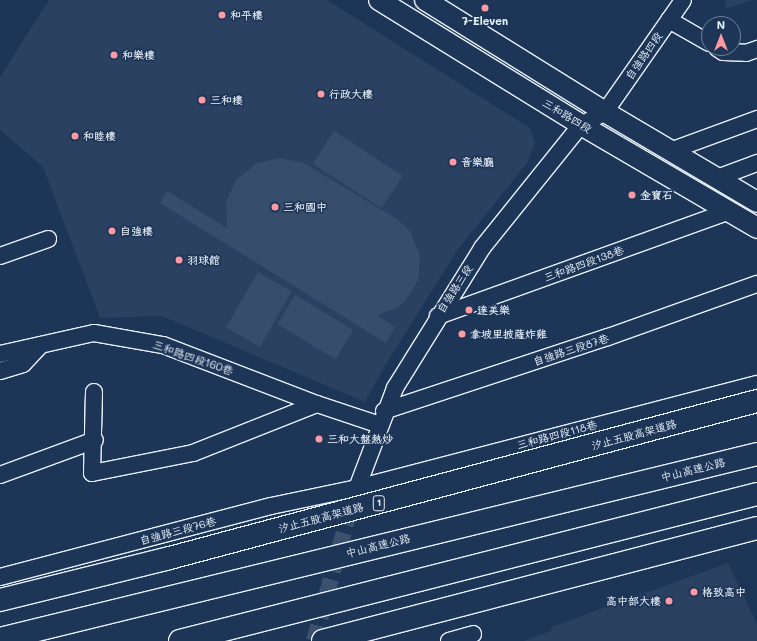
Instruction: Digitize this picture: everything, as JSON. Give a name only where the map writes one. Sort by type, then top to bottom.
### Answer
[{"type":"highway","name":"汐止五股高架道路","points":[[0,600],[173,557],[757,401]]},
{"type":"highway","name":"中山高速公路","points":[[0,639],[757,454]]},
{"type":"highway","points":[[180,641],[757,494]]},
{"type":"highway","points":[[323,641],[757,528]]},
{"type":"main road","name":"三和路四段","points":[[379,0],[581,125],[757,228]]},
{"type":"main road","name":"三和路四段","points":[[424,0],[605,112],[757,202]]},
{"type":"street","name":"自強路四段","points":[[605,112],[683,0]]},
{"type":"street","points":[[669,20],[701,38]]},
{"type":"street","points":[[741,53],[746,53],[757,49]]},
{"type":"street","name":"自強路三段","points":[[355,493],[382,418],[395,388],[438,316],[482,248],[581,125],[605,112]]},
{"type":"street","points":[[670,151],[757,119]]},
{"type":"street","points":[[717,178],[757,163]]},
{"type":"street","name":"三和路四段138巷","points":[[438,316],[729,211]]},
{"type":"street","points":[[0,256],[48,239]]},
{"type":"street","name":"自強路三段87巷","points":[[382,418],[757,284]]},
{"type":"street","name":"三和路四段160巷","points":[[0,354],[94,333],[163,345],[317,404],[382,418]]},
{"type":"street","points":[[0,372],[23,364],[41,345]]},
{"type":"street","name":"三和路四段118巷","points":[[355,493],[757,384]]},
{"type":"street","points":[[94,392],[95,440],[92,472],[193,453],[317,404]]},
{"type":"street","points":[[0,475],[95,440]]},
{"type":"street","name":"自強路三段76巷","points":[[0,577],[271,506],[355,493]]},
{"type":"street","points":[[449,641],[473,634]]},
{"type":"shaded area","name":"三和國中","points":[[49,0],[327,0],[530,128],[535,143],[527,163],[459,248],[386,364],[365,402],[162,316],[100,318],[43,167],[0,130],[0,77]]},
{"type":"shaded area","points":[[725,0],[752,0],[726,9]]},
{"type":"shaded area","points":[[334,131],[403,176],[382,208],[313,164]]},
{"type":"shaded area","points":[[281,158],[304,163],[397,219],[410,231],[420,256],[419,273],[417,282],[406,300],[397,308],[377,315],[395,327],[386,343],[160,203],[167,191],[227,228],[226,202],[236,180],[257,163]]},
{"type":"shaded area","points":[[258,272],[292,292],[260,347],[226,327]]},
{"type":"shaded area","points":[[295,295],[353,330],[336,359],[277,324]]},
{"type":"shaded area","name":"格致高中","points":[[728,563],[757,624],[757,641],[524,641],[551,631],[551,627]]},
{"type":"tunnel","points":[[314,641],[352,502]]},
{"type":"place","name":"7-Eleven","points":[[485,8]]},
{"type":"place","name":"和平樓","points":[[222,15]]},
{"type":"place","name":"和樂樓","points":[[114,55]]},
{"type":"place","name":"行政大樓","points":[[321,94]]},
{"type":"place","name":"三和樓","points":[[202,100]]},
{"type":"place","name":"和睦樓","points":[[75,136]]},
{"type":"place","name":"音樂廳","points":[[453,162]]},
{"type":"place","name":"金寶石","points":[[632,195]]},
{"type":"place","name":"三和國中","points":[[275,207]]},
{"type":"place","name":"自強樓","points":[[112,231]]},
{"type":"place","name":"羽球館","points":[[179,260]]},
{"type":"place","name":"達美樂","points":[[469,310]]},
{"type":"place","name":"拿坡里披薩炸雞","points":[[462,334]]},
{"type":"place","name":"三和大盤熱炒","points":[[319,439]]},
{"type":"place","name":"格致高中","points":[[694,592]]},
{"type":"place","name":"高中部大樓","points":[[669,601]]}]
